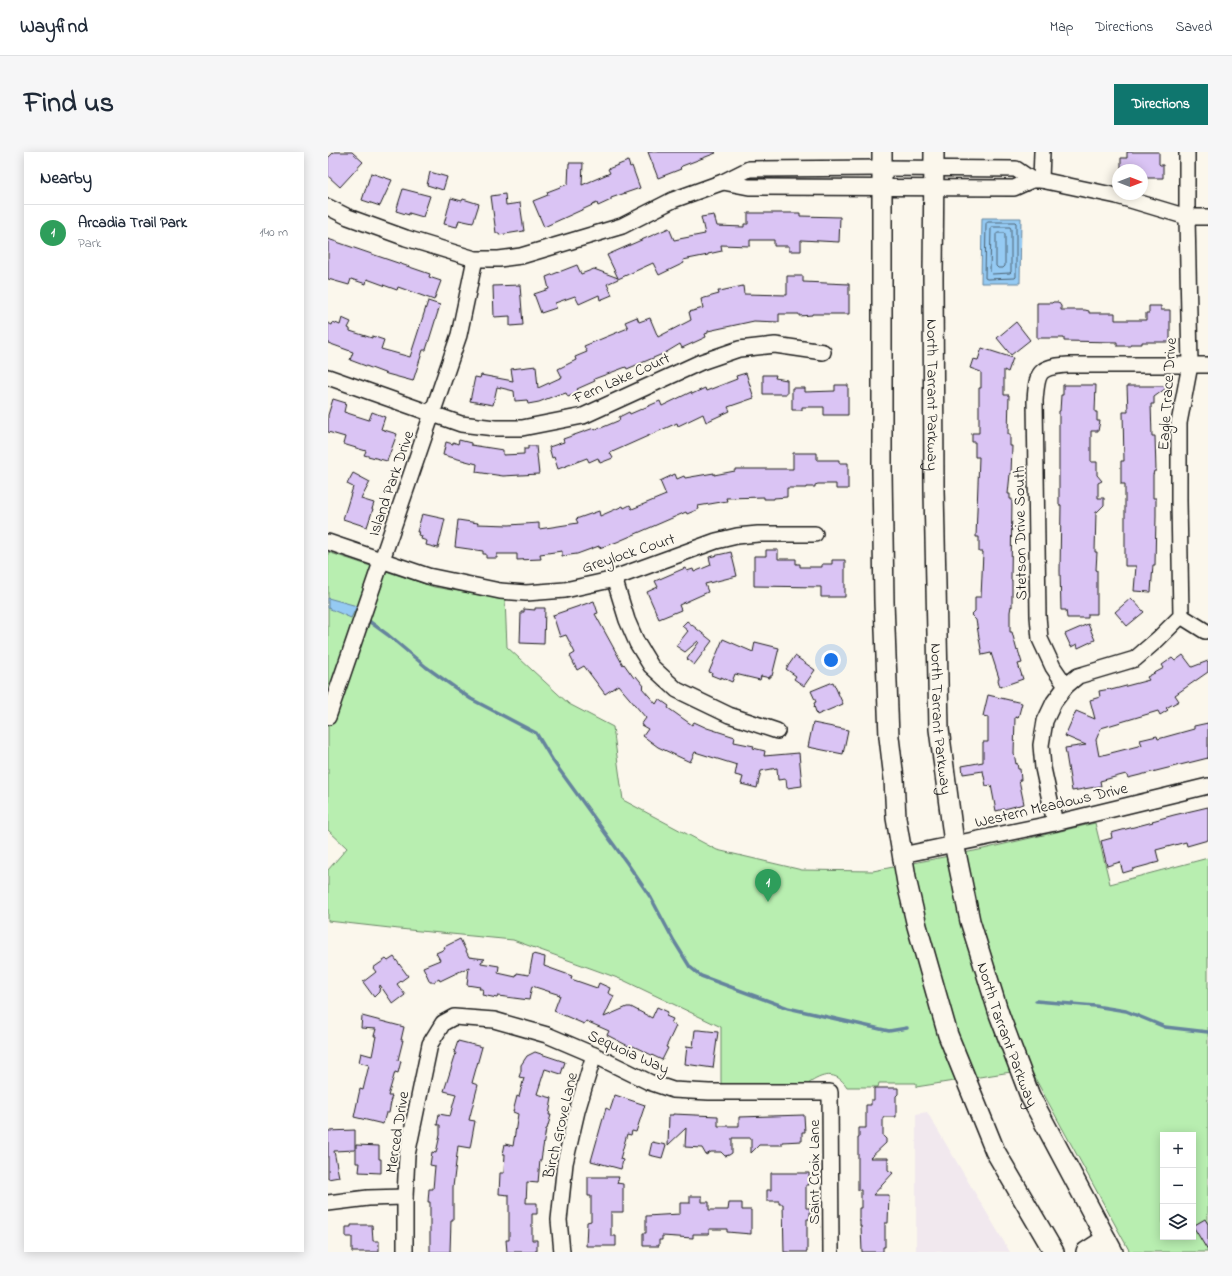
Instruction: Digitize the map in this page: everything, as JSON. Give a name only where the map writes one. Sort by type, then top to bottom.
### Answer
[{"type":"main road","points":[[882,160],[882,472],[884,602],[889,737],[894,779],[896,818],[907,883],[917,926],[948,1035],[995,1151],[1054,1252]]},
{"type":"main road","name":"North Tarrant Parkway","points":[[934,160],[934,490],[939,729],[954,844],[970,922],[999,1014],[1030,1096],[1109,1246]]},
{"type":"main road","points":[[1086,1252],[1109,1246]]},
{"type":"street","points":[[1037,180],[1042,152]]},
{"type":"street","name":"Eagle Trace Drive","points":[[1181,616],[1179,423],[1190,365],[1187,152]]},
{"type":"street","points":[[328,207],[348,217],[406,238],[475,259],[499,260],[521,256],[622,226],[673,200],[723,182],[749,170],[882,160],[934,160],[1016,170],[1037,180],[1117,196],[1187,217],[1208,217]]},
{"type":"street","points":[[723,182],[749,187],[1014,188],[1037,180]]},
{"type":"street","name":"Island Park Drive","points":[[328,717],[459,335],[475,259]]},
{"type":"street","name":"Fern Lake Court","points":[[328,377],[462,424],[495,428],[522,428],[583,416],[701,362],[738,349],[775,345],[823,352]]},
{"type":"street","points":[[1190,365],[1208,365]]},
{"type":"street","name":"Stetson Drive South","points":[[1066,686],[1053,667],[1040,639],[1038,608],[1036,381],[1041,372],[1054,366],[1190,365]]},
{"type":"street","name":"Greylock Court","points":[[328,542],[428,576],[500,591],[526,593],[565,590],[606,581],[716,541],[736,536],[758,534],[815,534]]},
{"type":"street","points":[[614,578],[626,620],[637,643],[651,666],[656,671],[677,690],[689,696],[729,715],[777,731]]},
{"type":"street","points":[[1055,823],[1043,768],[1041,746],[1045,721],[1054,702],[1066,686],[1078,676],[1135,659],[1181,616],[1205,631]]},
{"type":"street","name":"Western Meadows Drive","points":[[902,855],[1055,823],[1208,786]]},
{"type":"street","name":"Sequoia Way","points":[[443,1023],[454,1017],[494,1020],[547,1035],[594,1055],[649,1082],[673,1090],[708,1092],[830,1092]]},
{"type":"street","name":"Merced Drive","points":[[405,1252],[407,1155],[430,1044],[443,1023]]},
{"type":"street","name":"Birch Grove Lane","points":[[562,1252],[560,1220],[565,1163],[577,1111],[594,1055]]},
{"type":"street","name":"Saint Croix Lane","points":[[830,1092],[831,1252]]},
{"type":"street","points":[[328,1203],[368,1198],[405,1197]]},
{"type":"shaded area","points":[[927,1112],[1010,1252],[916,1252],[916,1114]]},
{"type":"green space","points":[[328,552],[434,587],[505,599],[507,647],[569,704],[613,727],[623,800],[717,850],[802,870],[873,871],[979,850],[1095,823],[1110,884],[1208,858],[1208,1252],[1130,1252],[1030,1069],[916,1087],[916,1083],[879,1083],[878,1087],[847,1087],[838,1078],[829,1075],[818,1078],[808,1084],[721,1084],[721,1027],[623,980],[513,940],[328,921],[328,870],[347,848],[328,830]]},
{"type":"water","points":[[982,218],[1021,218],[1020,283],[981,283]]},
{"type":"water","points":[[328,598],[357,606],[351,618],[328,608]]},
{"type":"building","points":[[334,152],[352,152],[363,162],[340,187],[328,176],[328,158]]},
{"type":"building","points":[[648,152],[716,153],[682,166],[680,168],[681,169],[658,178]]},
{"type":"building","points":[[1127,152],[1159,152],[1159,164],[1163,165],[1163,178],[1148,178],[1148,164],[1121,164],[1121,158],[1127,158]]},
{"type":"building","points":[[628,161],[630,167],[632,166],[640,188],[611,198],[611,200],[598,206],[597,203],[544,227],[533,201],[548,195],[547,192],[568,184],[569,163],[583,163],[582,185],[610,173],[608,169]]},
{"type":"building","points":[[430,172],[447,177],[443,190],[427,185]]},
{"type":"building","points":[[371,173],[392,180],[380,206],[362,200]]},
{"type":"building","points":[[403,189],[430,196],[423,217],[396,211]]},
{"type":"building","points":[[505,194],[506,205],[520,203],[524,231],[499,235],[499,233],[496,233],[491,196]]},
{"type":"building","points":[[451,198],[462,201],[463,199],[479,204],[473,223],[459,220],[457,227],[444,224]]},
{"type":"building","points":[[748,213],[800,213],[800,216],[840,217],[839,242],[801,240],[801,251],[789,251],[789,246],[774,246],[774,240],[750,240],[750,246],[721,245],[722,251],[683,260],[684,263],[659,275],[653,263],[607,284],[612,295],[600,300],[599,295],[579,304],[575,296],[555,303],[556,308],[541,313],[534,294],[549,289],[546,277],[577,265],[581,274],[594,269],[618,278],[607,255],[669,228],[674,240],[705,234],[701,217],[714,215],[717,226],[744,227],[744,224],[748,224]]},
{"type":"building","points":[[328,239],[430,274],[429,277],[441,281],[434,300],[398,287],[397,290],[367,279],[366,284],[351,279],[349,285],[328,279]]},
{"type":"building","points":[[787,276],[803,276],[803,282],[849,284],[849,314],[812,314],[799,316],[799,314],[779,314],[779,322],[754,321],[708,331],[708,333],[705,334],[706,337],[682,348],[680,344],[665,353],[627,369],[626,367],[594,379],[595,381],[577,389],[579,392],[568,397],[566,393],[559,394],[539,402],[528,404],[527,400],[515,401],[514,391],[497,387],[493,405],[470,401],[475,377],[480,378],[481,375],[513,381],[511,369],[536,366],[538,388],[562,377],[558,369],[576,360],[575,357],[587,352],[584,346],[628,328],[625,322],[637,317],[639,322],[650,318],[658,337],[691,320],[689,312],[703,308],[701,299],[719,294],[718,291],[743,286],[744,294],[787,295]]},
{"type":"building","points":[[520,285],[523,325],[510,326],[510,316],[494,317],[493,286]]},
{"type":"building","points":[[428,301],[440,305],[426,350],[423,350],[413,381],[387,374],[350,360],[353,352],[328,343],[328,323],[332,325],[333,322],[340,325],[342,318],[351,322],[348,328],[350,331],[384,340],[381,349],[410,357]]},
{"type":"building","points":[[1058,302],[1061,306],[1061,310],[1085,310],[1089,311],[1089,313],[1115,313],[1115,320],[1146,320],[1146,313],[1149,313],[1149,306],[1161,306],[1161,310],[1170,310],[1170,342],[1142,342],[1142,344],[1131,344],[1131,346],[1117,346],[1117,342],[1064,341],[1064,338],[1037,338],[1037,303]]},
{"type":"building","points":[[1016,322],[1030,340],[1011,355],[997,338]]},
{"type":"building","points":[[982,348],[1013,358],[1008,372],[1004,370],[1004,395],[1009,395],[1008,434],[1010,434],[1010,446],[1012,446],[1011,474],[1008,494],[1010,494],[1010,499],[1012,499],[1012,607],[1011,606],[1010,612],[1010,632],[1012,632],[1022,663],[1018,664],[1023,679],[1000,687],[998,680],[999,678],[991,653],[982,655],[976,620],[971,615],[975,611],[975,597],[981,597],[983,552],[979,552],[979,537],[976,537],[979,457],[975,457],[975,442],[972,442],[972,433],[979,433],[979,388],[981,388],[981,372],[970,368],[973,359],[978,360]]},
{"type":"building","points":[[746,373],[754,398],[728,407],[730,411],[706,422],[703,414],[678,426],[677,423],[610,453],[613,458],[600,463],[598,458],[589,462],[587,458],[558,469],[554,457],[552,458],[549,447],[564,442],[563,439],[594,428],[595,430],[600,427],[601,428],[620,420],[619,417],[629,412],[630,414],[660,401],[662,406],[691,392],[692,394],[705,388],[706,391],[737,379],[736,376]]},
{"type":"building","points":[[763,375],[776,375],[775,378],[787,380],[787,394],[763,394]]},
{"type":"building","points":[[835,385],[848,385],[848,415],[824,415],[824,407],[802,407],[802,410],[792,410],[792,388],[805,388],[805,392],[835,391]]},
{"type":"building","points":[[1063,385],[1096,385],[1095,412],[1097,412],[1097,421],[1100,421],[1098,431],[1091,431],[1091,462],[1097,462],[1097,475],[1102,481],[1098,483],[1098,498],[1104,498],[1104,505],[1096,512],[1095,552],[1097,552],[1097,614],[1088,614],[1088,618],[1067,618],[1066,610],[1061,610],[1059,411],[1061,395],[1063,395]]},
{"type":"building","points":[[1127,386],[1169,386],[1154,397],[1154,404],[1151,404],[1152,436],[1155,436],[1156,471],[1154,471],[1153,475],[1153,498],[1156,498],[1156,516],[1155,565],[1153,565],[1151,592],[1134,591],[1136,566],[1125,566],[1125,484],[1121,484],[1121,461],[1124,461],[1123,412],[1128,412]]},
{"type":"building","points":[[333,399],[346,403],[344,412],[369,420],[372,412],[385,417],[381,429],[397,434],[387,461],[364,455],[366,451],[343,444],[345,437],[328,432],[328,415]]},
{"type":"building","points":[[459,440],[471,443],[471,445],[503,450],[503,455],[524,454],[524,449],[528,449],[528,446],[536,446],[539,474],[503,476],[476,472],[477,464],[443,455],[446,442],[458,444]]},
{"type":"building","points":[[793,453],[817,453],[817,460],[839,460],[839,463],[848,463],[848,489],[836,489],[836,484],[818,484],[815,485],[815,487],[787,488],[787,497],[774,499],[764,499],[764,497],[726,498],[727,501],[698,506],[699,509],[687,514],[686,512],[617,542],[599,548],[599,546],[577,554],[562,556],[562,551],[540,554],[541,559],[517,560],[517,554],[497,554],[497,558],[486,558],[486,554],[483,554],[483,551],[455,547],[458,520],[478,523],[477,524],[509,525],[539,523],[539,529],[578,523],[576,519],[599,511],[600,516],[623,506],[624,508],[630,505],[632,509],[666,495],[660,481],[675,474],[677,479],[684,476],[685,478],[714,473],[714,475],[735,471],[735,469],[793,469]]},
{"type":"building","points":[[353,473],[370,482],[361,499],[374,503],[367,527],[343,519],[353,487],[347,484]]},
{"type":"building","points":[[422,514],[445,519],[438,548],[426,545],[427,541],[421,539],[422,536],[418,535],[419,532],[417,532]]},
{"type":"building","points":[[766,550],[778,550],[778,559],[796,559],[796,564],[800,564],[800,567],[822,567],[822,564],[832,564],[832,560],[845,560],[845,597],[821,597],[821,587],[754,586],[754,556],[766,556]]},
{"type":"building","points":[[731,552],[737,576],[705,584],[708,592],[679,605],[681,610],[659,619],[647,592],[658,587],[655,581],[685,568],[687,571],[693,569],[694,572],[711,565],[709,557]]},
{"type":"building","points":[[1131,598],[1144,612],[1127,626],[1115,612]]},
{"type":"building","points":[[594,601],[598,613],[595,614],[623,665],[624,664],[634,678],[636,676],[644,686],[642,688],[656,704],[659,699],[669,706],[668,708],[692,725],[694,722],[735,737],[734,742],[754,746],[753,748],[765,751],[764,756],[799,753],[802,786],[787,788],[786,779],[778,780],[777,768],[761,771],[757,788],[741,784],[743,777],[735,775],[737,765],[695,752],[690,762],[658,747],[643,736],[648,729],[641,725],[646,718],[618,685],[605,694],[584,666],[577,670],[570,656],[575,653],[566,635],[560,637],[553,615]]},
{"type":"building","points":[[535,608],[545,608],[544,644],[520,643],[521,612],[524,612],[524,609],[535,610]]},
{"type":"building","points":[[687,621],[712,641],[694,665],[687,659],[699,642],[698,641],[685,652],[676,646],[688,631],[682,626]]},
{"type":"building","points":[[1088,624],[1095,640],[1078,648],[1077,644],[1071,647],[1065,634]]},
{"type":"building","points":[[723,639],[753,652],[755,642],[779,648],[772,676],[770,676],[770,678],[761,676],[760,680],[735,674],[732,682],[721,677],[721,679],[711,675],[712,673],[709,672]]},
{"type":"building","points":[[1183,655],[1192,667],[1208,661],[1208,672],[1175,695],[1179,701],[1166,708],[1168,710],[1160,715],[1158,711],[1101,728],[1096,740],[1099,756],[1142,745],[1140,740],[1157,736],[1158,739],[1194,729],[1194,726],[1208,723],[1208,758],[1128,778],[1126,774],[1100,781],[1101,786],[1072,791],[1065,748],[1086,745],[1065,736],[1076,711],[1095,719],[1090,700],[1100,697],[1099,691],[1111,690],[1149,680],[1147,677],[1164,668],[1162,665],[1172,658],[1175,661]]},
{"type":"building","points":[[795,656],[815,670],[804,686],[794,679],[796,676],[786,669]]},
{"type":"building","points":[[833,682],[843,704],[817,715],[814,706],[814,703],[816,702],[811,691]]},
{"type":"building","points":[[988,695],[1022,703],[1018,718],[1015,717],[1014,753],[1016,764],[1017,763],[1018,769],[1020,769],[1021,780],[1019,780],[1024,804],[996,811],[991,785],[986,786],[983,771],[963,774],[962,766],[983,762],[983,742],[988,742],[988,717],[983,716]]},
{"type":"building","points":[[813,723],[848,730],[843,754],[808,747]]},
{"type":"building","points":[[1208,807],[1208,840],[1187,846],[1186,842],[1156,850],[1159,862],[1123,873],[1120,862],[1107,866],[1101,841],[1112,838],[1111,833]]},
{"type":"building","points":[[460,939],[469,957],[485,959],[481,963],[499,966],[498,973],[516,977],[517,973],[529,975],[533,954],[545,957],[544,966],[572,976],[571,979],[597,988],[599,983],[610,988],[608,993],[614,996],[604,1017],[627,1007],[631,1007],[652,1018],[657,1007],[668,1012],[666,1016],[673,1019],[671,1023],[676,1026],[666,1047],[668,1048],[662,1060],[633,1046],[632,1048],[607,1035],[609,1031],[586,1021],[584,1024],[554,1011],[560,995],[532,986],[529,1000],[498,996],[497,998],[482,995],[483,989],[479,989],[480,987],[467,985],[469,967],[440,981],[439,979],[434,982],[430,982],[423,967],[440,960],[436,953]]},
{"type":"building","points":[[394,957],[408,976],[397,984],[405,995],[393,1004],[380,985],[379,992],[374,997],[363,982],[376,972],[373,968],[386,959],[388,961]]},
{"type":"building","points":[[362,1016],[404,1027],[401,1040],[403,1040],[398,1060],[401,1061],[398,1073],[395,1072],[388,1096],[392,1096],[391,1102],[389,1113],[386,1113],[383,1124],[354,1117],[360,1089],[363,1090],[369,1065],[359,1062],[361,1053],[372,1056],[376,1036],[374,1036],[376,1029],[361,1028]]},
{"type":"building","points":[[695,1030],[718,1032],[713,1068],[685,1064],[687,1046],[693,1047]]},
{"type":"building","points":[[458,1041],[482,1047],[472,1083],[478,1085],[469,1120],[475,1121],[470,1148],[458,1146],[453,1187],[453,1220],[451,1220],[450,1252],[430,1252],[430,1202],[428,1202],[429,1189],[433,1189],[435,1166],[430,1165],[432,1152],[436,1153],[440,1135],[440,1125],[437,1125],[439,1114],[450,1116],[456,1094],[444,1091],[456,1053],[454,1053]]},
{"type":"building","points":[[535,1052],[565,1062],[561,1074],[545,1069],[537,1094],[552,1098],[549,1115],[551,1115],[546,1129],[540,1160],[538,1183],[527,1182],[526,1203],[537,1203],[537,1214],[532,1214],[532,1240],[537,1240],[537,1251],[507,1252],[506,1240],[509,1240],[509,1195],[499,1194],[500,1173],[504,1173],[505,1154],[503,1154],[505,1144],[513,1146],[518,1114],[513,1112],[524,1078],[519,1077],[521,1065],[527,1056]]},
{"type":"building","points":[[874,1088],[898,1088],[898,1094],[896,1096],[896,1117],[883,1117],[883,1136],[886,1139],[886,1143],[870,1158],[888,1158],[888,1170],[893,1173],[873,1195],[889,1195],[888,1223],[885,1223],[885,1247],[883,1247],[883,1252],[862,1252],[861,1226],[859,1220],[861,1190],[858,1190],[858,1138],[859,1128],[866,1128],[866,1105],[871,1105],[871,1100],[874,1100]]},
{"type":"building","points":[[615,1095],[645,1105],[636,1132],[632,1131],[631,1135],[627,1134],[620,1159],[623,1160],[621,1169],[591,1161],[606,1108],[610,1110]]},
{"type":"building","points":[[669,1115],[718,1116],[718,1126],[739,1126],[739,1117],[804,1115],[805,1132],[802,1132],[802,1141],[782,1142],[782,1145],[759,1145],[751,1153],[751,1138],[732,1138],[732,1153],[729,1155],[725,1156],[721,1152],[711,1152],[706,1155],[702,1148],[685,1147],[686,1128],[668,1145]]},
{"type":"building","points":[[355,1130],[355,1150],[334,1151],[339,1177],[328,1179],[328,1131]]},
{"type":"building","points":[[652,1142],[666,1145],[662,1158],[649,1155]]},
{"type":"building","points":[[356,1145],[379,1146],[381,1173],[359,1172],[360,1163],[356,1163]]},
{"type":"building","points":[[771,1173],[809,1173],[809,1185],[806,1185],[806,1208],[810,1208],[810,1219],[807,1219],[807,1252],[784,1252],[783,1204],[779,1204],[779,1201],[767,1201],[767,1190],[771,1190]]},
{"type":"building","points":[[588,1177],[619,1177],[617,1183],[623,1184],[623,1212],[611,1212],[611,1236],[616,1236],[616,1246],[586,1246],[587,1222],[591,1221],[591,1196],[588,1196]]},
{"type":"building","points":[[690,1196],[702,1196],[702,1202],[709,1202],[709,1210],[728,1210],[729,1203],[742,1203],[742,1210],[751,1210],[751,1234],[727,1232],[727,1229],[709,1229],[709,1234],[693,1234],[693,1238],[662,1236],[662,1240],[659,1240],[659,1246],[643,1246],[643,1233],[646,1233],[646,1216],[680,1214],[680,1203],[690,1203]]},
{"type":"building","points":[[1205,1219],[1208,1224],[1208,1251],[1196,1231],[1196,1224]]},
{"type":"building","points":[[351,1225],[372,1225],[373,1241],[379,1241],[379,1252],[352,1252],[352,1237],[346,1237],[346,1227],[351,1227]]},
{"type":"waterway","points":[[366,619],[388,635],[426,667],[471,699],[536,733],[553,761],[651,898],[690,967],[701,976],[788,1008],[889,1031],[907,1028]]},
{"type":"waterway","points":[[1036,1001],[1095,1006],[1126,1011],[1165,1027],[1208,1032]]},
{"type":"place","name":"Arcadia Trail Park","points":[[768,902]]}]
